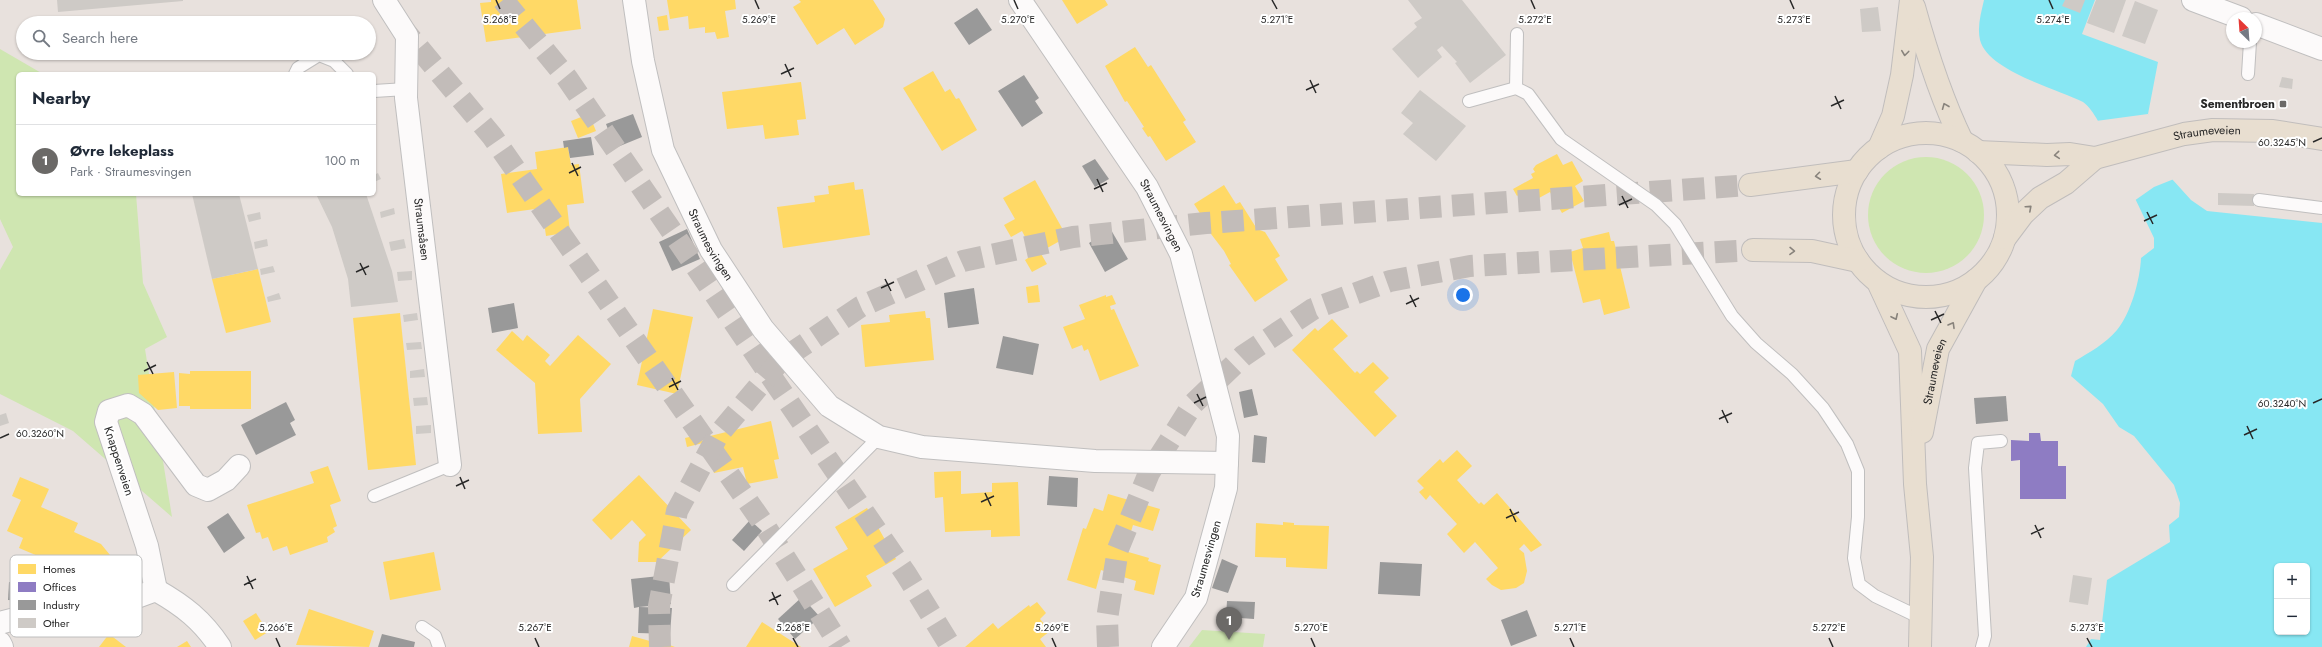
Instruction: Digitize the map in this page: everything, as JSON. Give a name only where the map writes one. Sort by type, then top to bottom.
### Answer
[{"type":"main road","points":[[1911,0],[1934,78],[1970,147],[1992,166],[2001,183],[2007,201],[2008,220],[2004,238],[1993,261],[1976,280],[1961,289],[1944,295],[1927,297],[1904,294],[1878,282],[1858,261],[1849,245],[1844,226],[1844,207],[1848,189],[1856,171],[1879,148],[1893,116],[1902,75],[1911,0]]},
{"type":"main road","name":"Straumeveien","points":[[1879,148],[1898,138],[1919,134],[1941,135],[1970,147],[2047,156],[2070,154],[2095,158],[2162,140],[2213,130],[2273,131],[2322,139]]},
{"type":"main road","name":"Straumeveien","points":[[2004,238],[2023,214],[2040,198],[2066,183],[2095,158]]},
{"type":"main road","points":[[1750,185],[1856,171]]},
{"type":"main road","points":[[1753,250],[1812,252],[1858,261]]},
{"type":"main road","name":"Straumeveien","points":[[1915,470],[1938,349],[1976,280]]},
{"type":"main road","name":"Straumeveien","points":[[1878,282],[1910,351],[1915,470],[1922,556],[1920,647]]},
{"type":"street","name":"Straumsåsen","points":[[384,0],[407,36],[406,89],[450,465]]},
{"type":"street","name":"Straumesvingen","points":[[634,0],[643,61],[663,150],[711,250],[763,329],[830,406],[879,437],[922,447],[1095,461],[1227,463]]},
{"type":"street","name":"Straumesvingen","points":[[1020,0],[1147,187],[1181,254],[1228,436],[1226,488],[1196,598],[1162,647]]},
{"type":"street","points":[[2193,0],[2226,12]]},
{"type":"street","points":[[2262,26],[2322,49]]},
{"type":"street","name":"Knappenveien","points":[[156,590],[147,546],[106,422],[110,411],[128,405],[143,414],[196,485],[208,490],[226,480],[239,466]]},
{"type":"street","points":[[142,595],[156,590],[180,603],[206,626],[220,647]]},
{"type":"street","points":[[0,623],[10,620]]},
{"type":"street","points":[[0,643],[2,647]]},
{"type":"lane","points":[[1516,88],[1517,34]]},
{"type":"lane","points":[[2248,74],[2250,48]]},
{"type":"lane","points":[[296,72],[298,68],[311,60]]},
{"type":"lane","points":[[332,60],[345,72]]},
{"type":"lane","points":[[1469,101],[1516,88],[1528,94],[1560,139],[1656,205],[1670,220],[1732,316],[1756,343],[1792,374],[1823,408],[1847,444],[1858,471],[1858,518],[1854,558],[1859,584],[1875,596],[1921,618]]},
{"type":"lane","points":[[376,90],[406,89]]},
{"type":"lane","points":[[2258,200],[2322,208]]},
{"type":"lane","points":[[733,586],[879,437]]},
{"type":"lane","points":[[1982,647],[1985,636],[1975,468],[1978,443],[2001,441]]},
{"type":"lane","points":[[374,496],[450,465]]},
{"type":"lane","points":[[422,627],[435,636],[439,647]]},
{"type":"green space","points":[[0,49],[16,58],[16,60],[19,60],[40,72],[16,72],[16,196],[136,196],[143,283],[167,337],[145,349],[172,517],[73,431],[0,394],[0,270],[13,247],[0,219]]},
{"type":"green space","points":[[1926,157],[1937,158],[1948,162],[1967,174],[1979,193],[1983,204],[1983,226],[1979,237],[1967,256],[1948,268],[1937,272],[1926,273],[1915,272],[1904,268],[1885,256],[1873,237],[1869,226],[1868,215],[1869,204],[1873,193],[1885,174],[1904,162],[1915,158]]},
{"type":"green space","points":[[1202,630],[1265,634],[1263,647],[1189,647]]},
{"type":"water","points":[[1984,0],[2095,0],[2082,34],[2158,62],[2148,114],[2172,179],[2191,200],[2207,211],[2322,223],[2322,647],[2086,647],[2091,639],[2100,640],[2107,580],[2170,542],[2169,525],[2179,517],[2180,503],[2174,485],[2134,436],[2119,427],[2103,404],[2071,376],[2075,361],[2107,339],[2117,330],[2127,315],[2137,286],[2141,258],[2154,248],[2154,238],[2093,113],[2083,102],[2025,78],[1996,61],[1986,51],[1980,40],[1980,20]]},
{"type":"pier","points":[[2148,114],[2152,119],[2174,179],[2154,187],[2134,201],[2096,121]]},
{"type":"building: Homes","points":[[491,0],[577,0],[581,29],[486,42],[480,3],[491,2]]},
{"type":"building: Homes","points":[[667,0],[735,0],[736,9],[725,11],[729,37],[717,39],[715,32],[705,33],[705,27],[689,29],[688,16],[670,19]]},
{"type":"building: Homes","points":[[799,0],[873,0],[885,19],[883,27],[855,45],[844,28],[817,45],[793,7],[801,2]]},
{"type":"building: Homes","points":[[1062,0],[1105,0],[1108,5],[1077,24]]},
{"type":"building: Homes","points":[[667,15],[669,30],[659,31],[657,17]]},
{"type":"building: Homes","points":[[1135,47],[1148,67],[1151,65],[1186,120],[1183,122],[1196,142],[1166,161],[1150,136],[1148,137],[1142,128],[1144,127],[1127,101],[1125,102],[1105,66]]},
{"type":"building: Homes","points":[[933,71],[945,92],[950,89],[956,99],[959,98],[977,130],[942,151],[903,88]]},
{"type":"building: Homes","points":[[801,82],[806,119],[797,120],[799,135],[765,139],[763,125],[727,129],[722,92]]},
{"type":"building: Homes","points":[[589,114],[596,131],[578,138],[571,121]]},
{"type":"building: Homes","points":[[568,147],[571,165],[579,164],[584,203],[567,205],[570,232],[546,236],[542,208],[507,213],[501,174],[537,169],[535,152]]},
{"type":"building: Homes","points":[[1557,154],[1563,165],[1572,161],[1583,181],[1575,186],[1584,201],[1562,213],[1550,192],[1528,204],[1521,193],[1517,196],[1513,189],[1533,178],[1531,174],[1535,172],[1533,169],[1536,165]]},
{"type":"building: Homes","points":[[1035,180],[1067,237],[1040,252],[1047,264],[1032,272],[1025,260],[1034,254],[1022,231],[1011,237],[1004,225],[1015,219],[1003,198]]},
{"type":"building: Homes","points":[[854,182],[855,190],[863,189],[870,235],[783,248],[777,207],[815,202],[814,196],[829,194],[828,186]]},
{"type":"building: Homes","points":[[1224,185],[1236,204],[1240,202],[1257,229],[1265,232],[1280,256],[1275,259],[1288,280],[1255,302],[1229,265],[1231,264],[1224,251],[1208,230],[1210,229],[1194,204]]},
{"type":"building: Homes","points":[[1609,232],[1611,241],[1614,241],[1630,308],[1604,315],[1600,299],[1583,303],[1570,252],[1583,248],[1580,239]]},
{"type":"building: Homes","points":[[258,269],[271,322],[226,333],[212,279]]},
{"type":"building: Homes","points":[[1038,285],[1040,302],[1028,303],[1026,287]]},
{"type":"building: Homes","points":[[1106,295],[1106,297],[1112,295],[1116,304],[1110,306],[1111,310],[1114,309],[1139,366],[1100,381],[1088,349],[1084,351],[1082,345],[1072,349],[1063,327],[1085,319],[1079,305]]},
{"type":"building: Homes","points":[[653,309],[693,317],[677,394],[637,385]]},
{"type":"building: Homes","points":[[925,311],[926,318],[930,318],[934,360],[865,367],[861,325],[890,322],[889,315]]},
{"type":"building: Homes","points":[[400,313],[416,465],[368,470],[353,318]]},
{"type":"building: Homes","points":[[1332,319],[1348,336],[1333,349],[1355,373],[1357,371],[1360,374],[1373,362],[1389,378],[1374,392],[1397,416],[1375,437],[1292,350],[1315,328],[1318,331]]},
{"type":"building: Homes","points":[[512,331],[523,341],[527,335],[550,355],[545,361],[550,366],[578,335],[611,364],[580,399],[582,432],[538,434],[535,383],[496,350]]},
{"type":"building: Homes","points":[[190,371],[251,371],[251,409],[190,409],[190,406],[179,406],[179,373],[190,374]]},
{"type":"building: Homes","points":[[174,372],[177,408],[158,410],[139,393],[138,375]]},
{"type":"building: Homes","points":[[771,421],[779,459],[774,460],[778,478],[747,484],[743,467],[714,473],[706,437]]},
{"type":"building: Homes","points":[[702,434],[703,443],[687,447],[685,438]]},
{"type":"building: Homes","points":[[1457,450],[1472,466],[1457,480],[1479,504],[1481,502],[1484,505],[1497,493],[1542,545],[1531,552],[1524,544],[1519,549],[1524,553],[1527,571],[1524,583],[1516,588],[1501,590],[1492,585],[1486,579],[1498,568],[1475,542],[1464,553],[1447,534],[1457,524],[1430,495],[1426,500],[1419,492],[1424,488],[1417,481],[1440,459],[1443,463]]},
{"type":"building: Homes","points":[[328,466],[341,501],[330,505],[337,526],[333,528],[335,532],[327,537],[328,542],[290,555],[287,546],[273,551],[268,537],[262,539],[260,532],[256,533],[247,505],[314,483],[310,472]]},
{"type":"building: Homes","points":[[961,471],[961,494],[992,492],[992,483],[1018,482],[1020,536],[991,537],[991,530],[945,532],[943,497],[935,498],[934,472]]},
{"type":"building: Homes","points":[[639,475],[691,530],[657,562],[638,562],[639,542],[646,535],[632,520],[611,540],[592,520]]},
{"type":"building: Homes","points":[[20,477],[49,489],[41,507],[78,523],[74,532],[101,544],[110,555],[36,555],[19,548],[23,538],[7,531],[21,500],[12,496]]},
{"type":"building: Homes","points":[[1108,494],[1160,509],[1153,531],[1133,525],[1125,551],[1149,558],[1148,561],[1161,565],[1154,595],[1134,590],[1136,581],[1101,570],[1096,589],[1067,580],[1083,528],[1086,529],[1094,508],[1103,511]]},
{"type":"building: Homes","points":[[867,508],[896,559],[866,576],[872,586],[835,607],[813,569],[848,549],[835,527]]},
{"type":"building: Homes","points":[[1283,522],[1294,523],[1294,525],[1329,526],[1327,569],[1286,567],[1286,558],[1255,557],[1256,523],[1283,525]]},
{"type":"building: Homes","points":[[434,552],[441,590],[390,600],[383,562]]},
{"type":"building: Homes","points":[[1037,602],[1046,613],[1040,619],[1050,631],[1040,639],[1046,647],[965,647],[993,623],[998,629],[1029,605],[1030,607]]},
{"type":"building: Homes","points":[[309,609],[374,631],[369,647],[296,645]]},
{"type":"building: Homes","points":[[256,613],[268,632],[255,640],[243,621]]},
{"type":"building: Homes","points":[[762,622],[801,647],[746,647]]},
{"type":"building: Homes","points":[[632,636],[664,645],[664,643],[675,647],[629,647]]},
{"type":"building: Homes","points":[[107,637],[113,637],[126,647],[99,647]]},
{"type":"building: Homes","points":[[187,641],[191,647],[177,647]]},
{"type":"building: Offices","points":[[2029,433],[2040,433],[2041,441],[2058,441],[2058,466],[2066,466],[2066,499],[2020,499],[2020,460],[2011,461],[2011,440],[2029,441]]},
{"type":"building: Industry","points":[[977,8],[992,30],[969,45],[954,23]]},
{"type":"building: Industry","points":[[1024,75],[1039,98],[1035,101],[1043,113],[1022,127],[998,91]]},
{"type":"building: Industry","points":[[633,114],[642,137],[615,148],[606,124]]},
{"type":"building: Industry","points":[[591,137],[594,155],[570,158],[568,147],[564,148],[563,141]]},
{"type":"building: Industry","points":[[1095,159],[1109,179],[1095,187],[1082,166]]},
{"type":"building: Industry","points":[[687,229],[700,259],[672,271],[659,242]]},
{"type":"building: Industry","points":[[1111,230],[1128,259],[1105,272],[1089,243]]},
{"type":"building: Industry","points":[[974,288],[979,324],[948,328],[944,293]]},
{"type":"building: Industry","points":[[514,303],[518,328],[492,333],[488,308]]},
{"type":"building: Industry","points":[[1003,336],[1039,344],[1033,375],[996,368]]},
{"type":"building: Industry","points":[[1252,389],[1258,415],[1244,418],[1239,392]]},
{"type":"building: Industry","points":[[2006,396],[2008,421],[1976,424],[1974,398]]},
{"type":"building: Industry","points":[[286,402],[295,420],[290,423],[296,435],[256,455],[241,425]]},
{"type":"building: Industry","points":[[1254,435],[1267,437],[1265,463],[1252,462]]},
{"type":"building: Industry","points":[[1049,476],[1078,478],[1077,507],[1047,505]]},
{"type":"building: Industry","points":[[228,513],[245,538],[224,553],[207,527]]},
{"type":"building: Industry","points":[[750,520],[762,531],[744,551],[732,540]]},
{"type":"building: Industry","points":[[1222,559],[1238,566],[1228,593],[1212,588]]},
{"type":"building: Industry","points":[[1380,562],[1422,564],[1420,596],[1378,594]]},
{"type":"building: Industry","points":[[669,575],[671,604],[634,608],[631,579]]},
{"type":"building: Industry","points":[[9,582],[10,582],[10,600],[8,600]]},
{"type":"building: Industry","points":[[802,597],[820,617],[795,639],[778,619]]},
{"type":"building: Industry","points":[[1227,601],[1255,602],[1254,619],[1226,617]]},
{"type":"building: Industry","points":[[639,607],[672,608],[670,634],[638,633]]},
{"type":"building: Industry","points":[[1527,610],[1537,636],[1511,646],[1501,620]]},
{"type":"building: Industry","points":[[382,634],[415,642],[414,647],[378,647]]},
{"type":"building: Other","points":[[57,0],[183,0],[183,1],[58,12]]},
{"type":"building: Other","points":[[1408,0],[1462,0],[1506,55],[1470,83],[1455,63],[1457,62],[1442,46],[1437,50],[1442,57],[1418,78],[1392,49],[1417,27],[1414,23],[1422,18]]},
{"type":"building: Other","points":[[2065,0],[2085,0],[2080,13],[2062,6]]},
{"type":"building: Other","points":[[2096,0],[2126,0],[2114,33],[2087,23]]},
{"type":"building: Other","points":[[2135,1],[2158,10],[2145,44],[2122,36]]},
{"type":"building: Other","points":[[1878,7],[1881,31],[1862,32],[1860,9]]},
{"type":"building: Other","points":[[2282,77],[2293,79],[2292,89],[2279,87]]},
{"type":"building: Other","points":[[1420,90],[1466,126],[1436,161],[1403,134],[1413,123],[1401,113]]},
{"type":"building: Other","points":[[378,173],[381,179],[376,181],[376,174]]},
{"type":"building: Other","points":[[2218,193],[2254,194],[2254,206],[2218,205]]},
{"type":"building: Other","points":[[192,196],[240,196],[258,269],[212,279]]},
{"type":"building: Other","points":[[317,196],[367,196],[392,271],[398,302],[351,307],[348,279],[332,227]]},
{"type":"building: Other","points":[[394,208],[395,214],[381,218],[380,212]]},
{"type":"building: Other","points":[[260,212],[261,219],[249,222],[247,215]]},
{"type":"building: Other","points":[[267,239],[268,246],[255,249],[254,242]]},
{"type":"building: Other","points":[[404,239],[406,248],[391,251],[389,242]]},
{"type":"building: Other","points":[[273,266],[275,272],[261,275],[260,269]]},
{"type":"building: Other","points":[[412,271],[412,280],[398,281],[397,272]]},
{"type":"building: Other","points":[[279,293],[281,299],[268,302],[267,297]]},
{"type":"building: Other","points":[[417,313],[418,320],[404,322],[403,315]]},
{"type":"building: Other","points":[[421,342],[422,349],[407,350],[406,343]]},
{"type":"building: Other","points":[[424,369],[425,377],[410,378],[410,371]]},
{"type":"building: Other","points":[[427,397],[428,405],[414,406],[413,398]]},
{"type":"building: Other","points":[[6,413],[9,423],[0,426],[0,415]]},
{"type":"building: Other","points":[[431,425],[431,433],[416,434],[416,426]]},
{"type":"building: Other","points":[[2073,575],[2092,578],[2088,605],[2069,602]]},
{"type":"tunnel","points":[[503,0],[567,78],[906,574],[951,647]]},
{"type":"tunnel","points":[[398,23],[492,136],[765,526],[841,647]]},
{"type":"tunnel","points":[[660,647],[659,606],[677,511],[718,435],[780,361],[860,307],[963,261],[1073,237],[1206,223],[1750,185]]},
{"type":"tunnel","points":[[1108,647],[1107,619],[1118,549],[1149,473],[1193,404],[1243,356],[1313,309],[1390,281],[1470,266],[1753,250]]},
{"type":"place","name":"Sementbroen","points":[[2283,104]]},
{"type":"place","name":"Øvre lekeplass","points":[[1229,640]]}]
